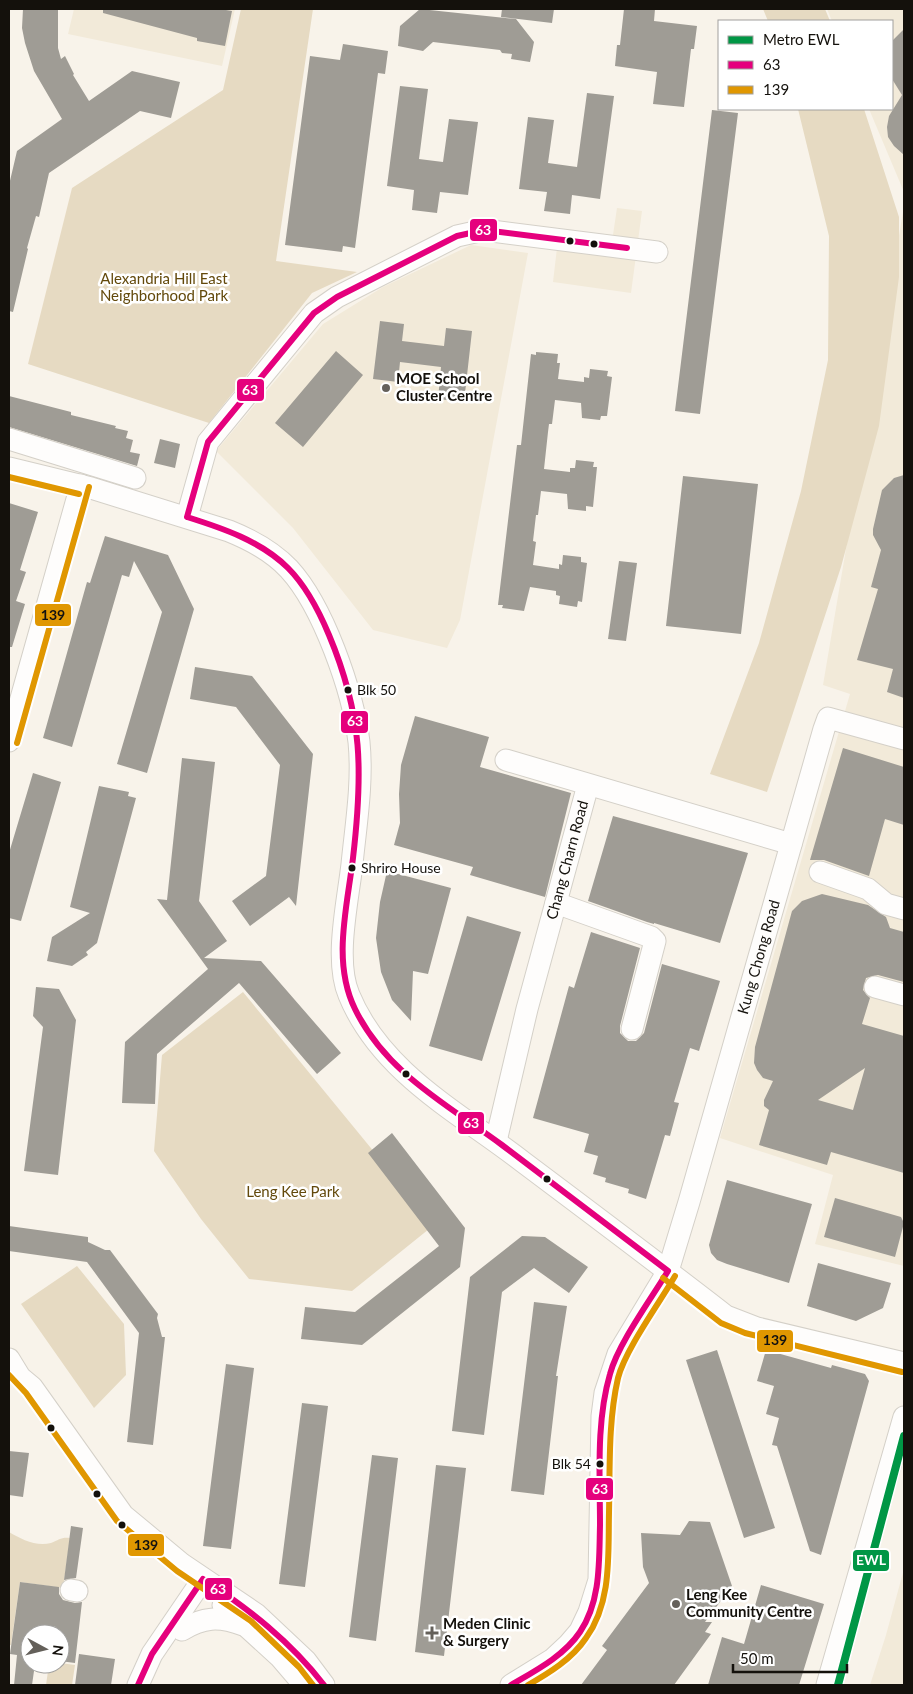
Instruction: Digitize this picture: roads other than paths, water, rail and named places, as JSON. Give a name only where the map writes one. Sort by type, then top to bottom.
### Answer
[{"type":"street","points":[[187,517],[208,442],[314,313],[337,298],[458,236],[474,230],[657,252]]},
{"type":"street","points":[[9,440],[135,478]]},
{"type":"street","points":[[9,468],[81,485],[187,517],[245,538],[287,566],[297,578],[317,611],[341,672],[359,740],[358,812],[344,938],[343,968],[347,992],[367,1028],[392,1059],[428,1094],[496,1141],[726,1316],[748,1325],[904,1363]]},
{"type":"street","points":[[9,741],[81,485]]},
{"type":"street","name":"Kung Chong Road","points":[[511,1685],[553,1659],[568,1646],[580,1631],[589,1612],[599,1580],[602,1416],[605,1393],[618,1354],[668,1271],[828,718],[904,739]]},
{"type":"street","points":[[506,760],[588,784]]},
{"type":"street","name":"Chang Charn Road","points":[[496,1141],[588,784],[791,844]]},
{"type":"street","points":[[820,872],[868,889],[886,904],[904,910]]},
{"type":"street","points":[[556,903],[651,937],[655,941],[632,1029]]},
{"type":"street","points":[[875,987],[904,995]]},
{"type":"street","points":[[9,1359],[20,1377],[23,1393],[116,1518],[206,1587],[280,1657],[304,1685]]},
{"type":"street","points":[[827,1685],[904,1417]]},
{"type":"street","points":[[150,1685],[168,1649],[182,1630],[206,1587]]},
{"type":"street","points":[[138,1685],[152,1654],[206,1587]]},
{"type":"street","points":[[206,1587],[256,1614],[306,1661],[324,1685]]},
{"type":"street","points":[[182,1630],[197,1621],[209,1618],[226,1618],[246,1626]]},
{"type":"metro line","name":"EWL","points":[[838,1685],[904,1436]]},
{"type":"place","name":"MOE School Cluster Centre","points":[[386,388]]},
{"type":"place","name":"Blk 50","points":[[348,690]]},
{"type":"place","name":"Shriro House","points":[[352,868]]},
{"type":"place","name":"Blk 54","points":[[600,1464]]},
{"type":"place","name":"Leng Kee Community Centre","points":[[676,1604]]},
{"type":"place","name":"Meden Clinic & Surgery","points":[[432,1633]]},
{"type":"park label","name":"Alexandria Hill East Neighborhood Park","points":[[164,288]]},
{"type":"park label","name":"Leng Kee Park","points":[[293,1192]]}]
